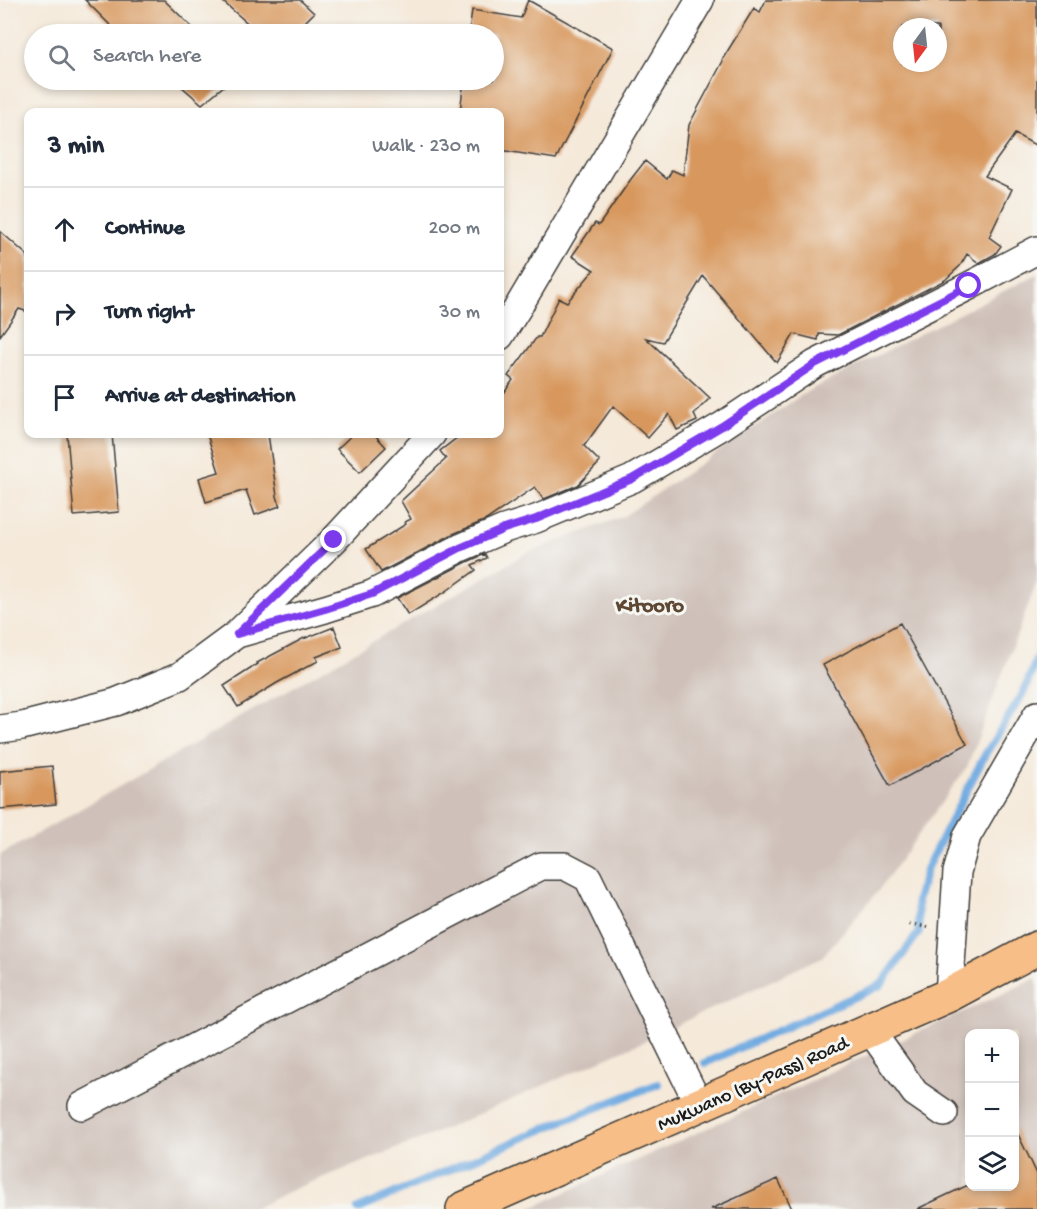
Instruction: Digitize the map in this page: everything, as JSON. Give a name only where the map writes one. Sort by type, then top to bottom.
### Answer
[{"type":"highway","name":"Mukwano (By-Pass) Road","points":[[463,1209],[949,995],[1037,948]]},
{"type":"street","points":[[504,330],[700,0]]},
{"type":"street","points":[[237,634],[372,594],[460,548],[632,479],[722,426],[815,364],[1037,250]]},
{"type":"street","points":[[0,729],[22,726],[116,702],[180,676],[237,634],[334,540],[428,438]]},
{"type":"street","points":[[949,995],[957,872],[967,836],[1037,715]]},
{"type":"street","points":[[82,1106],[541,866],[565,866],[588,878],[699,1105]]},
{"type":"street","points":[[870,1030],[915,1093],[944,1113]]},
{"type":"shaded area","points":[[1037,274],[1037,582],[967,767],[878,891],[822,957],[665,1032],[431,1135],[294,1189],[253,1209],[0,1209],[0,855],[527,553],[624,516],[806,392]]},
{"type":"shaded area","points":[[1037,978],[1037,1209],[529,1209]]},
{"type":"building","points":[[85,0],[164,0],[189,24],[109,24]]},
{"type":"building","points":[[221,0],[300,0],[314,13],[303,24],[249,24]]},
{"type":"building","points":[[528,0],[613,48],[556,159],[504,151],[504,108],[460,108],[463,90],[504,90],[504,24],[470,24],[472,10],[521,18]]},
{"type":"building","points":[[766,0],[1037,0],[1037,146],[1015,134],[985,176],[1012,189],[989,237],[1001,246],[995,254],[979,263],[967,254],[960,266],[945,280],[838,335],[819,334],[818,340],[794,334],[777,363],[703,276],[663,342],[646,338],[710,398],[694,414],[697,421],[677,430],[669,414],[648,438],[613,406],[584,446],[600,462],[578,485],[544,499],[535,487],[486,520],[453,534],[381,572],[366,549],[411,519],[401,501],[446,459],[440,451],[457,438],[504,438],[504,393],[513,380],[508,376],[537,337],[540,337],[559,298],[567,302],[594,270],[572,256],[595,223],[599,225],[645,161],[667,179],[672,170],[683,175],[689,125],[722,60],[754,8],[760,12]]},
{"type":"building","points":[[186,90],[219,90],[202,104]]},
{"type":"building","points":[[0,231],[24,252],[24,311],[19,309],[0,336]]},
{"type":"building","points":[[67,438],[112,438],[119,512],[74,516]]},
{"type":"building","points":[[208,438],[269,438],[280,506],[255,515],[246,490],[206,502],[199,478],[219,472]]},
{"type":"building","points":[[349,438],[378,438],[386,447],[360,472],[337,449]]},
{"type":"building","points":[[485,554],[487,558],[472,565],[476,570],[408,615],[397,598],[467,562]]},
{"type":"building","points":[[900,623],[967,744],[890,786],[823,665]]},
{"type":"building","points":[[334,627],[342,647],[316,657],[318,661],[238,707],[224,686],[257,663],[306,637]]},
{"type":"building","points":[[52,766],[56,804],[0,809],[0,771]]},
{"type":"building","points":[[1019,1136],[1037,1174],[1037,1209],[917,1209],[965,1186],[965,1191],[1019,1191]]},
{"type":"building","points":[[778,1179],[792,1209],[711,1209]]},
{"type":"waterway","points":[[705,1063],[881,985],[919,932],[917,900],[927,867],[986,753],[1024,692],[1037,658]]},
{"type":"waterway","points":[[358,1209],[560,1122],[658,1084]]},
{"type":"district","name":"Kitooro","points":[[650,603]]},
{"type":"route","points":[[334,540],[237,634],[372,594],[460,548],[632,479],[722,426],[815,364],[969,286]]}]
